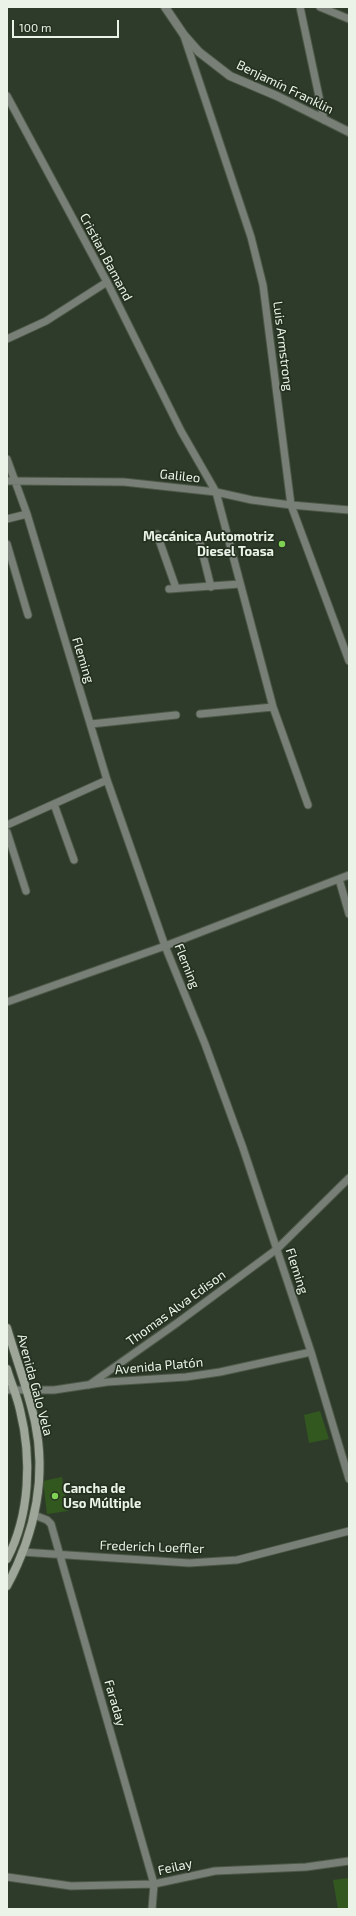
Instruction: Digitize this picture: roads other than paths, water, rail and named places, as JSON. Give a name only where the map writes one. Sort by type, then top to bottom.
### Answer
[{"type":"main road","name":"Avenida Galo Vela","points":[[7,1328],[35,1422],[39,1454],[39,1491],[34,1515],[22,1552],[7,1586]]},
{"type":"main road","name":"Avenida Galo Vela","points":[[7,1369],[10,1390],[20,1410],[26,1440],[27,1471],[22,1517],[9,1550],[7,1560]]},
{"type":"street","name":"Benjamín Franklin","points":[[166,7],[184,34],[199,52],[230,76],[277,96],[349,132]]},
{"type":"street","points":[[300,7],[324,120]]},
{"type":"street","points":[[320,7],[349,19]]},
{"type":"street","name":"Luis Armstrong","points":[[184,34],[251,237],[262,285],[291,505],[349,661]]},
{"type":"street","name":"Cristian Bamand","points":[[7,96],[107,282],[181,431],[216,492],[273,706],[308,805]]},
{"type":"street","points":[[7,339],[46,321],[107,282]]},
{"type":"street","name":"Fleming","points":[[7,459],[16,480],[27,514],[107,780],[165,946],[205,1044],[277,1249],[311,1352],[349,1479]]},
{"type":"street","name":"Galileo","points":[[7,481],[124,482],[216,492],[252,500],[291,505],[349,510]]},
{"type":"street","points":[[7,519],[27,514]]},
{"type":"street","points":[[157,534],[173,589],[240,584]]},
{"type":"street","points":[[199,539],[211,587]]},
{"type":"street","points":[[7,544],[28,615]]},
{"type":"street","points":[[200,714],[273,706]]},
{"type":"street","points":[[91,724],[176,715]]},
{"type":"street","points":[[7,825],[107,780]]},
{"type":"street","points":[[54,804],[74,860]]},
{"type":"street","points":[[7,832],[26,891]]},
{"type":"street","points":[[7,1002],[165,946],[349,875]]},
{"type":"street","points":[[338,879],[349,914]]},
{"type":"street","name":"Thomas Alva Edison","points":[[89,1384],[177,1323],[277,1249],[349,1178]]},
{"type":"street","name":"Avenida Platón","points":[[10,1390],[54,1390],[89,1384],[186,1377],[220,1372],[311,1352]]},
{"type":"street","name":"Faraday","points":[[34,1515],[47,1520],[52,1524],[154,1884],[152,1909]]},
{"type":"street","name":"Frederich Loeffler","points":[[22,1552],[189,1563],[237,1560],[349,1531]]},
{"type":"street","name":"Feilay","points":[[7,1877],[71,1886],[154,1884],[215,1871],[306,1867],[349,1861]]},
{"type":"place","name":"Mecánica Automotriz Diesel Toasa","points":[[282,544]]},
{"type":"place","name":"Cancha de Uso Múltiple","points":[[55,1496]]}]
